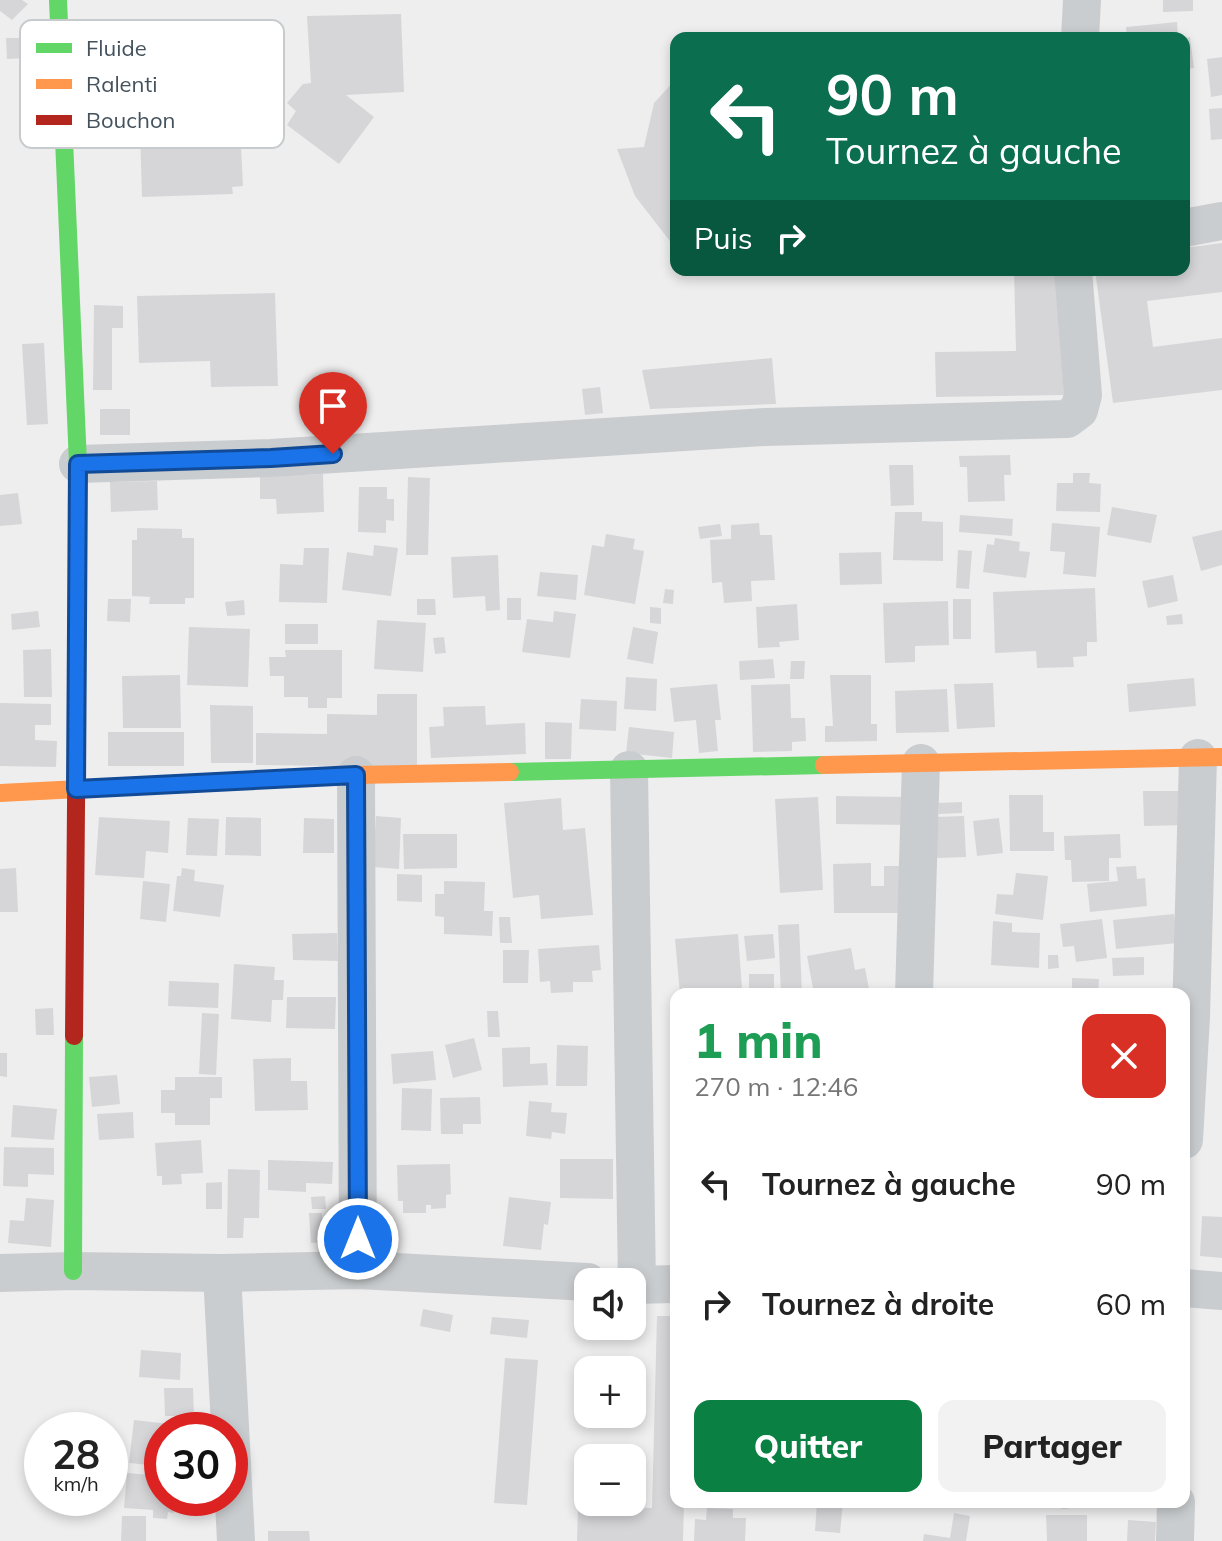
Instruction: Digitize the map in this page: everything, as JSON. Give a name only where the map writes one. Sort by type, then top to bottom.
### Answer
[{"type":"street","points":[[58,0],[59,20]]},
{"type":"street","points":[[1080,32],[1082,0]]},
{"type":"street","points":[[64,148],[78,464],[73,1271]]},
{"type":"street","points":[[1190,227],[1222,221]]},
{"type":"street","points":[[78,464],[271,458],[765,427],[1067,419],[1079,410],[1083,395],[1073,276]]},
{"type":"street","points":[[0,793],[356,775],[1210,758],[1190,1035]]},
{"type":"street","points":[[914,988],[921,763]]},
{"type":"street","points":[[629,770],[634,1268]]},
{"type":"street","points":[[356,775],[358,1270]]},
{"type":"street","points":[[0,1273],[358,1270],[574,1281]]},
{"type":"street","points":[[222,1273],[236,1541]]},
{"type":"street","points":[[646,1285],[670,1284]]},
{"type":"street","points":[[1190,1288],[1222,1291]]},
{"type":"street","points":[[1175,1541],[1176,1508]]},
{"type":"building","points":[[0,0],[22,0],[28,4],[12,20],[0,11]]},
{"type":"building","points":[[1163,0],[1193,0],[1193,11],[1163,12]]},
{"type":"building","points":[[401,14],[404,92],[346,95],[374,117],[339,164],[287,125],[296,111],[287,103],[303,84],[311,83],[307,16]]},
{"type":"building","points":[[1177,22],[1178,32],[1126,32],[1126,27]]},
{"type":"building","points":[[1190,37],[1194,68],[1190,68]]},
{"type":"building","points":[[6,38],[20,38],[20,58],[7,59]]},
{"type":"building","points":[[1222,57],[1222,95],[1211,97],[1207,59]]},
{"type":"building","points":[[670,86],[670,241],[635,196],[617,149],[644,147],[654,103]]},
{"type":"building","points":[[1222,108],[1222,139],[1211,140],[1209,109]]},
{"type":"building","points":[[141,148],[241,148],[243,186],[232,187],[233,194],[142,197]]},
{"type":"building","points":[[1222,243],[1222,292],[1147,301],[1153,347],[1222,338],[1222,390],[1113,403],[1096,276],[1190,276],[1190,247]]},
{"type":"building","points":[[1014,276],[1061,276],[1064,395],[936,397],[935,352],[1016,351]]},
{"type":"building","points":[[275,293],[278,386],[211,387],[210,361],[139,363],[137,296]]},
{"type":"building","points":[[94,305],[123,306],[123,328],[112,328],[112,390],[93,390]]},
{"type":"building","points":[[44,343],[48,424],[27,425],[22,344]]},
{"type":"building","points":[[772,358],[776,404],[650,409],[642,370]]},
{"type":"building","points":[[600,387],[603,413],[585,415],[582,389]]},
{"type":"building","points":[[100,409],[130,409],[130,435],[100,435]]},
{"type":"building","points":[[1010,455],[1011,475],[1004,475],[1005,501],[968,502],[967,467],[960,467],[959,456]]},
{"type":"building","points":[[889,465],[913,465],[914,505],[891,506]]},
{"type":"building","points":[[1073,473],[1090,473],[1089,483],[1101,484],[1100,512],[1056,511],[1057,483],[1073,483]]},
{"type":"building","points":[[323,474],[324,512],[277,514],[276,499],[260,499],[260,476]]},
{"type":"building","points":[[408,477],[430,478],[428,555],[406,555]]},
{"type":"building","points":[[157,481],[158,510],[111,512],[110,482]]},
{"type":"building","points":[[359,487],[387,487],[387,499],[394,499],[394,521],[386,520],[386,533],[358,532]]},
{"type":"building","points":[[18,493],[22,524],[0,526],[0,495]]},
{"type":"building","points":[[1112,507],[1157,515],[1151,543],[1107,535]]},
{"type":"building","points":[[895,512],[922,512],[922,521],[943,522],[943,561],[893,560]]},
{"type":"building","points":[[960,515],[1013,519],[1012,536],[959,532]]},
{"type":"building","points":[[759,523],[760,535],[772,535],[775,580],[751,581],[752,601],[724,603],[722,582],[712,583],[710,540],[731,539],[731,525]]},
{"type":"building","points":[[1052,523],[1100,527],[1096,577],[1063,574],[1065,552],[1050,551]]},
{"type":"building","points":[[720,524],[722,536],[700,539],[698,527]]},
{"type":"building","points":[[137,528],[182,529],[182,538],[194,538],[194,598],[185,598],[185,604],[149,604],[150,597],[132,596],[132,540],[137,540]]},
{"type":"building","points":[[1222,530],[1222,565],[1201,571],[1192,537]]},
{"type":"building","points":[[606,534],[635,539],[633,549],[644,551],[635,604],[584,595],[592,545],[604,547]]},
{"type":"building","points":[[995,538],[1020,542],[1019,551],[1030,552],[1026,578],[983,572],[987,544],[994,545]]},
{"type":"building","points":[[374,545],[398,548],[391,596],[342,590],[347,552],[373,556]]},
{"type":"building","points":[[304,548],[329,548],[327,603],[279,602],[280,564],[303,565]]},
{"type":"building","points":[[958,550],[972,551],[969,589],[956,588]]},
{"type":"building","points":[[881,552],[882,584],[840,585],[839,553]]},
{"type":"building","points":[[498,555],[500,610],[486,611],[485,596],[453,598],[451,557]]},
{"type":"building","points":[[540,572],[578,575],[576,600],[537,596]]},
{"type":"building","points":[[1173,575],[1178,601],[1148,608],[1142,581]]},
{"type":"building","points":[[1095,588],[1097,642],[1087,642],[1087,656],[1073,657],[1074,667],[1037,668],[1036,651],[995,653],[993,592]]},
{"type":"building","points":[[665,589],[674,590],[673,604],[663,603]]},
{"type":"building","points":[[507,598],[521,598],[521,620],[507,620]]},
{"type":"building","points":[[108,599],[131,599],[130,622],[107,621]]},
{"type":"building","points":[[417,599],[435,599],[436,615],[417,615]]},
{"type":"building","points":[[953,599],[971,599],[971,639],[953,639]]},
{"type":"building","points":[[244,600],[245,615],[227,616],[225,602]]},
{"type":"building","points":[[948,601],[949,645],[915,646],[915,662],[885,663],[883,603]]},
{"type":"building","points":[[797,604],[799,640],[779,642],[780,647],[758,648],[756,607]]},
{"type":"building","points":[[650,607],[661,608],[661,624],[650,623]]},
{"type":"building","points":[[38,611],[40,627],[12,630],[11,614]]},
{"type":"building","points":[[554,611],[576,614],[570,658],[522,652],[527,619],[553,622]]},
{"type":"building","points":[[1182,614],[1183,624],[1167,625],[1166,616]]},
{"type":"building","points":[[377,620],[426,623],[423,672],[374,669]]},
{"type":"building","points":[[285,624],[318,624],[318,644],[285,644]]},
{"type":"building","points":[[189,627],[250,629],[248,687],[187,685]]},
{"type":"building","points":[[633,627],[658,632],[653,664],[627,659]]},
{"type":"building","points":[[444,637],[446,653],[435,654],[433,638]]},
{"type":"building","points":[[51,649],[52,697],[24,697],[23,650]]},
{"type":"building","points":[[285,650],[342,650],[342,698],[327,698],[327,708],[308,708],[308,697],[284,697],[284,676],[270,676],[269,657],[286,657]]},
{"type":"building","points":[[773,659],[775,678],[740,680],[739,661]]},
{"type":"building","points":[[791,661],[805,661],[804,679],[790,679]]},
{"type":"building","points":[[180,675],[181,728],[123,728],[122,676]]},
{"type":"building","points":[[830,675],[871,675],[871,724],[877,724],[877,741],[825,742],[825,726],[833,726]]},
{"type":"building","points":[[626,677],[657,679],[656,711],[624,709]]},
{"type":"building","points":[[1194,678],[1196,706],[1129,712],[1127,684]]},
{"type":"building","points":[[993,683],[995,727],[957,729],[954,684]]},
{"type":"building","points":[[717,684],[721,720],[715,720],[718,751],[699,753],[696,720],[674,722],[670,688]]},
{"type":"building","points":[[790,684],[791,718],[805,718],[806,741],[792,742],[792,751],[753,752],[751,685]]},
{"type":"building","points":[[947,689],[949,732],[896,733],[895,691]]},
{"type":"building","points":[[377,694],[417,694],[417,767],[256,765],[256,733],[327,734],[327,714],[377,715]]},
{"type":"building","points":[[581,699],[617,701],[616,731],[579,729]]},
{"type":"building","points":[[0,703],[51,704],[51,725],[35,725],[35,740],[57,741],[56,767],[0,766]]},
{"type":"building","points":[[210,705],[253,706],[253,763],[211,763]]},
{"type":"building","points":[[485,706],[486,725],[525,723],[526,754],[431,758],[429,727],[444,726],[443,707]]},
{"type":"building","points":[[545,722],[572,723],[571,759],[545,759]]},
{"type":"building","points":[[629,727],[674,732],[672,758],[626,753]]},
{"type":"building","points":[[108,732],[184,732],[184,766],[108,766]]},
{"type":"building","points":[[1143,791],[1186,791],[1188,825],[1144,826]]},
{"type":"building","points":[[1009,795],[1043,795],[1043,832],[1054,832],[1054,851],[1010,851]]},
{"type":"building","points":[[836,796],[908,797],[909,825],[836,824]]},
{"type":"building","points":[[818,797],[823,890],[780,893],[775,799]]},
{"type":"building","points":[[561,798],[563,830],[585,828],[593,915],[541,919],[539,895],[513,898],[504,803]]},
{"type":"building","points":[[962,802],[962,813],[939,814],[938,803]]},
{"type":"building","points":[[376,816],[401,818],[399,869],[373,867]]},
{"type":"building","points":[[964,816],[966,857],[937,858],[935,817]]},
{"type":"building","points":[[99,817],[170,821],[168,853],[146,851],[144,878],[95,875]]},
{"type":"building","points":[[226,817],[261,818],[261,856],[225,855]]},
{"type":"building","points":[[188,818],[219,819],[217,856],[186,855]]},
{"type":"building","points":[[304,818],[334,819],[334,853],[303,853]]},
{"type":"building","points":[[999,818],[1003,853],[977,856],[973,821]]},
{"type":"building","points":[[403,834],[457,834],[457,868],[404,869]]},
{"type":"building","points":[[1120,834],[1121,858],[1109,858],[1109,881],[1072,882],[1071,860],[1065,860],[1064,836]]},
{"type":"building","points":[[871,863],[871,886],[884,886],[884,866],[902,866],[903,913],[834,913],[833,864]]},
{"type":"building","points":[[1136,866],[1137,879],[1145,878],[1147,906],[1090,912],[1087,884],[1118,881],[1116,867]]},
{"type":"building","points":[[16,868],[18,912],[0,912],[0,869]]},
{"type":"building","points":[[182,868],[195,870],[194,881],[224,885],[220,917],[173,911],[177,876],[181,876]]},
{"type":"building","points":[[1016,873],[1048,876],[1043,920],[995,914],[997,894],[1013,895]]},
{"type":"building","points":[[397,874],[422,875],[422,902],[397,901]]},
{"type":"building","points":[[143,881],[170,884],[166,922],[140,919]]},
{"type":"building","points":[[444,881],[485,882],[484,911],[493,911],[492,936],[444,934],[444,917],[435,916],[435,894],[444,894]]},
{"type":"building","points":[[1174,914],[1178,943],[1116,949],[1113,920]]},
{"type":"building","points":[[499,917],[510,917],[512,943],[500,943]]},
{"type":"building","points":[[1102,919],[1107,958],[1076,962],[1074,946],[1063,947],[1060,924]]},
{"type":"building","points":[[993,921],[1012,923],[1012,932],[1040,933],[1039,968],[991,965]]},
{"type":"building","points":[[799,924],[802,988],[781,988],[778,925]]},
{"type":"building","points":[[337,933],[338,961],[293,960],[292,934]]},
{"type":"building","points":[[738,934],[742,988],[679,988],[675,939]]},
{"type":"building","points":[[773,934],[775,958],[747,961],[744,936]]},
{"type":"building","points":[[599,945],[601,970],[592,971],[593,982],[573,982],[573,992],[551,993],[550,981],[540,982],[538,949]]},
{"type":"building","points":[[851,948],[855,970],[865,968],[869,988],[813,988],[807,956]]},
{"type":"building","points":[[503,950],[529,950],[528,983],[503,983]]},
{"type":"building","points":[[1048,955],[1058,955],[1059,968],[1048,969]]},
{"type":"building","points":[[1144,957],[1144,975],[1113,976],[1112,958]]},
{"type":"building","points":[[234,964],[275,967],[274,980],[284,980],[283,1000],[272,1000],[271,1022],[231,1019]]},
{"type":"building","points":[[749,974],[774,974],[774,988],[749,988]]},
{"type":"building","points":[[1072,978],[1099,979],[1098,988],[1072,988]]},
{"type":"building","points":[[169,981],[219,983],[218,1008],[168,1006]]},
{"type":"building","points":[[287,997],[336,997],[335,1029],[286,1028]]},
{"type":"building","points":[[53,1008],[54,1035],[36,1035],[35,1009]]},
{"type":"building","points":[[487,1011],[498,1011],[500,1037],[488,1037]]},
{"type":"building","points":[[202,1013],[219,1014],[216,1075],[199,1074]]},
{"type":"building","points":[[474,1038],[482,1070],[453,1078],[445,1045]]},
{"type":"building","points":[[557,1045],[588,1046],[587,1086],[556,1086]]},
{"type":"building","points":[[530,1047],[530,1064],[547,1063],[548,1085],[503,1087],[502,1048]]},
{"type":"building","points":[[433,1051],[436,1080],[393,1084],[391,1054]]},
{"type":"building","points":[[0,1053],[7,1053],[7,1077],[0,1076]]},
{"type":"building","points":[[291,1058],[291,1081],[307,1081],[308,1110],[255,1111],[253,1059]]},
{"type":"building","points":[[117,1075],[120,1104],[92,1107],[89,1077]]},
{"type":"building","points":[[175,1077],[222,1077],[222,1098],[210,1098],[210,1125],[175,1125],[175,1113],[161,1113],[161,1090],[175,1090]]},
{"type":"building","points":[[402,1088],[432,1089],[431,1131],[401,1130]]},
{"type":"building","points":[[480,1097],[481,1124],[463,1124],[463,1134],[441,1134],[440,1098]]},
{"type":"building","points":[[529,1101],[552,1103],[551,1112],[567,1113],[565,1134],[552,1132],[551,1139],[526,1136]]},
{"type":"building","points":[[13,1105],[57,1109],[54,1140],[11,1137]]},
{"type":"building","points":[[133,1112],[134,1138],[99,1140],[97,1114]]},
{"type":"building","points":[[201,1140],[203,1173],[181,1174],[182,1184],[162,1185],[162,1176],[157,1176],[155,1143]]},
{"type":"building","points":[[4,1147],[54,1148],[54,1175],[28,1174],[28,1187],[3,1186]]},
{"type":"building","points":[[560,1159],[613,1159],[613,1199],[560,1198]]},
{"type":"building","points":[[268,1160],[333,1162],[332,1184],[306,1183],[306,1192],[268,1190]]},
{"type":"building","points":[[450,1164],[451,1194],[446,1195],[446,1208],[431,1209],[431,1205],[426,1205],[426,1213],[403,1213],[403,1201],[398,1201],[397,1165]]},
{"type":"building","points":[[228,1169],[260,1170],[259,1218],[244,1218],[243,1238],[227,1238]]},
{"type":"building","points":[[222,1182],[222,1209],[206,1209],[206,1183]]},
{"type":"building","points":[[325,1196],[326,1209],[312,1209],[311,1197]]},
{"type":"building","points":[[509,1197],[551,1202],[541,1250],[503,1246]]},
{"type":"building","points":[[26,1198],[54,1200],[51,1247],[8,1243],[10,1220],[24,1221]]},
{"type":"building","points":[[309,1213],[322,1213],[323,1242],[311,1243]]},
{"type":"building","points":[[1202,1216],[1222,1217],[1222,1258],[1200,1256]]},
{"type":"building","points":[[423,1309],[453,1315],[450,1332],[420,1326]]},
{"type":"building","points":[[657,1316],[670,1316],[670,1508],[684,1508],[683,1541],[577,1541],[578,1516],[646,1516],[646,1508],[652,1508]]},
{"type":"building","points":[[492,1317],[529,1320],[527,1338],[490,1334]]},
{"type":"building","points":[[141,1350],[181,1353],[180,1380],[139,1377]]},
{"type":"building","points":[[505,1358],[538,1360],[527,1505],[494,1503]]},
{"type":"building","points":[[164,1388],[193,1388],[194,1412],[165,1412]]},
{"type":"building","points":[[134,1420],[144,1421],[144,1464],[129,1463]]},
{"type":"building","points":[[128,1473],[144,1474],[144,1509],[128,1508]]},
{"type":"building","points":[[707,1508],[733,1509],[733,1518],[746,1518],[745,1541],[694,1541],[695,1519],[706,1520]]},
{"type":"building","points":[[817,1508],[842,1508],[840,1533],[815,1531]]},
{"type":"building","points":[[954,1513],[970,1516],[966,1541],[923,1541],[924,1534],[950,1538]]},
{"type":"building","points":[[1046,1515],[1087,1515],[1087,1541],[1047,1541]]},
{"type":"building","points":[[122,1516],[146,1516],[146,1541],[121,1541]]},
{"type":"building","points":[[1128,1520],[1156,1522],[1155,1541],[1127,1541]]},
{"type":"building","points":[[268,1531],[309,1531],[310,1541],[268,1541]]},
{"type":"traffic: fast","points":[[58,0],[59,20]]},
{"type":"traffic: fast","points":[[64,148],[78,464],[77,692]]},
{"type":"traffic: fast","points":[[510,772],[824,765]]},
{"type":"traffic: fast","points":[[73,1271],[74,1036]]},
{"type":"traffic: slow","points":[[824,765],[1222,757]]},
{"type":"traffic: slow","points":[[0,793],[356,775],[510,772]]},
{"type":"traffic: jam","points":[[74,1036],[77,692]]},
{"type":"route","points":[[333,454],[78,464],[76,789],[356,775],[358,1239]]}]
